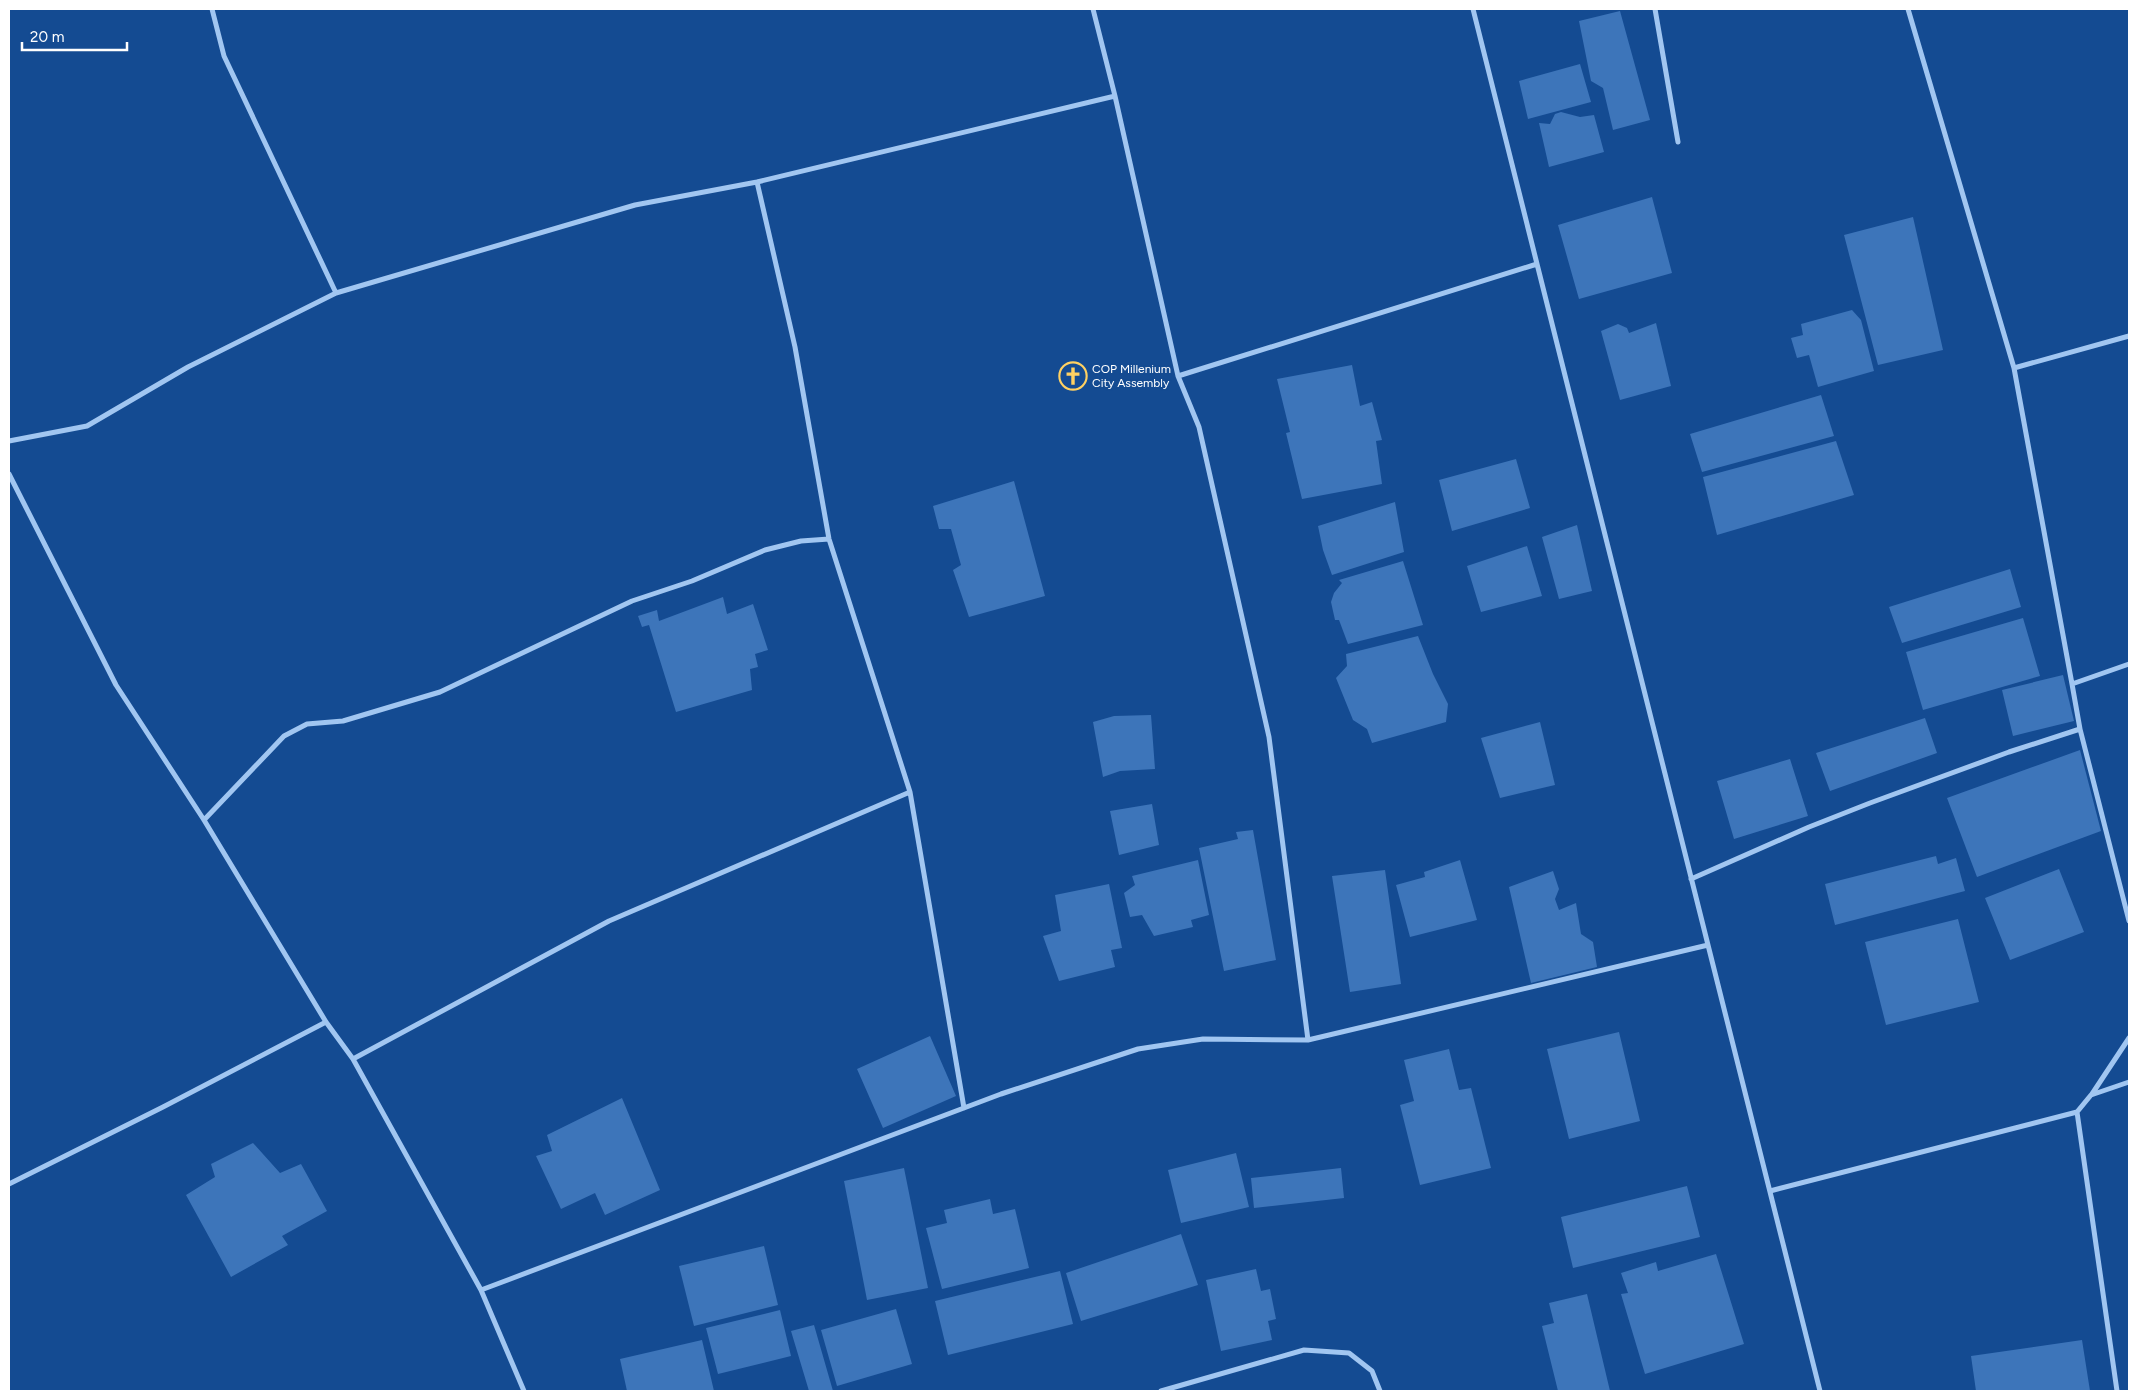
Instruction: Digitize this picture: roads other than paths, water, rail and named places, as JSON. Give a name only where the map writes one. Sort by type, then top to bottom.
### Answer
[{"type":"street","points":[[212,9],[224,56],[336,293]]},
{"type":"street","points":[[1092,9],[1115,96],[1178,376],[1199,427],[1269,737],[1308,1040]]},
{"type":"street","points":[[1473,9],[1820,1391]]},
{"type":"street","points":[[1655,9],[1678,142]]},
{"type":"street","points":[[1908,9],[2014,368],[2080,729],[2129,921]]},
{"type":"street","points":[[9,441],[86,426],[188,367],[336,293],[635,205],[757,182],[1115,96]]},
{"type":"street","points":[[757,182],[795,348],[829,539],[910,792],[964,1108]]},
{"type":"street","points":[[1178,376],[1537,264]]},
{"type":"street","points":[[2014,368],[2129,336]]},
{"type":"street","points":[[9,474],[116,685],[204,820],[326,1022],[353,1059],[481,1290],[524,1391]]},
{"type":"street","points":[[204,820],[284,736],[307,724],[343,721],[440,692],[632,601],[692,581],[765,550],[801,541],[829,539]]},
{"type":"street","points":[[2072,684],[2129,664]]},
{"type":"street","points":[[1691,879],[1818,824],[2009,752],[2080,729]]},
{"type":"street","points":[[353,1059],[609,921],[910,792]]},
{"type":"street","points":[[481,1290],[1001,1094],[1138,1049],[1203,1039],[1308,1040],[1708,946]]},
{"type":"street","points":[[9,1184],[163,1107],[326,1022]]},
{"type":"street","points":[[1770,1190],[2077,1112],[2091,1095],[2129,1038]]},
{"type":"street","points":[[2091,1095],[2129,1082]]},
{"type":"street","points":[[2077,1112],[2117,1391]]},
{"type":"street","points":[[1161,1391],[1304,1350],[1348,1353],[1372,1371],[1380,1391]]},
{"type":"place","name":"COP Millenium City Assembly","points":[[1073,376]]}]
